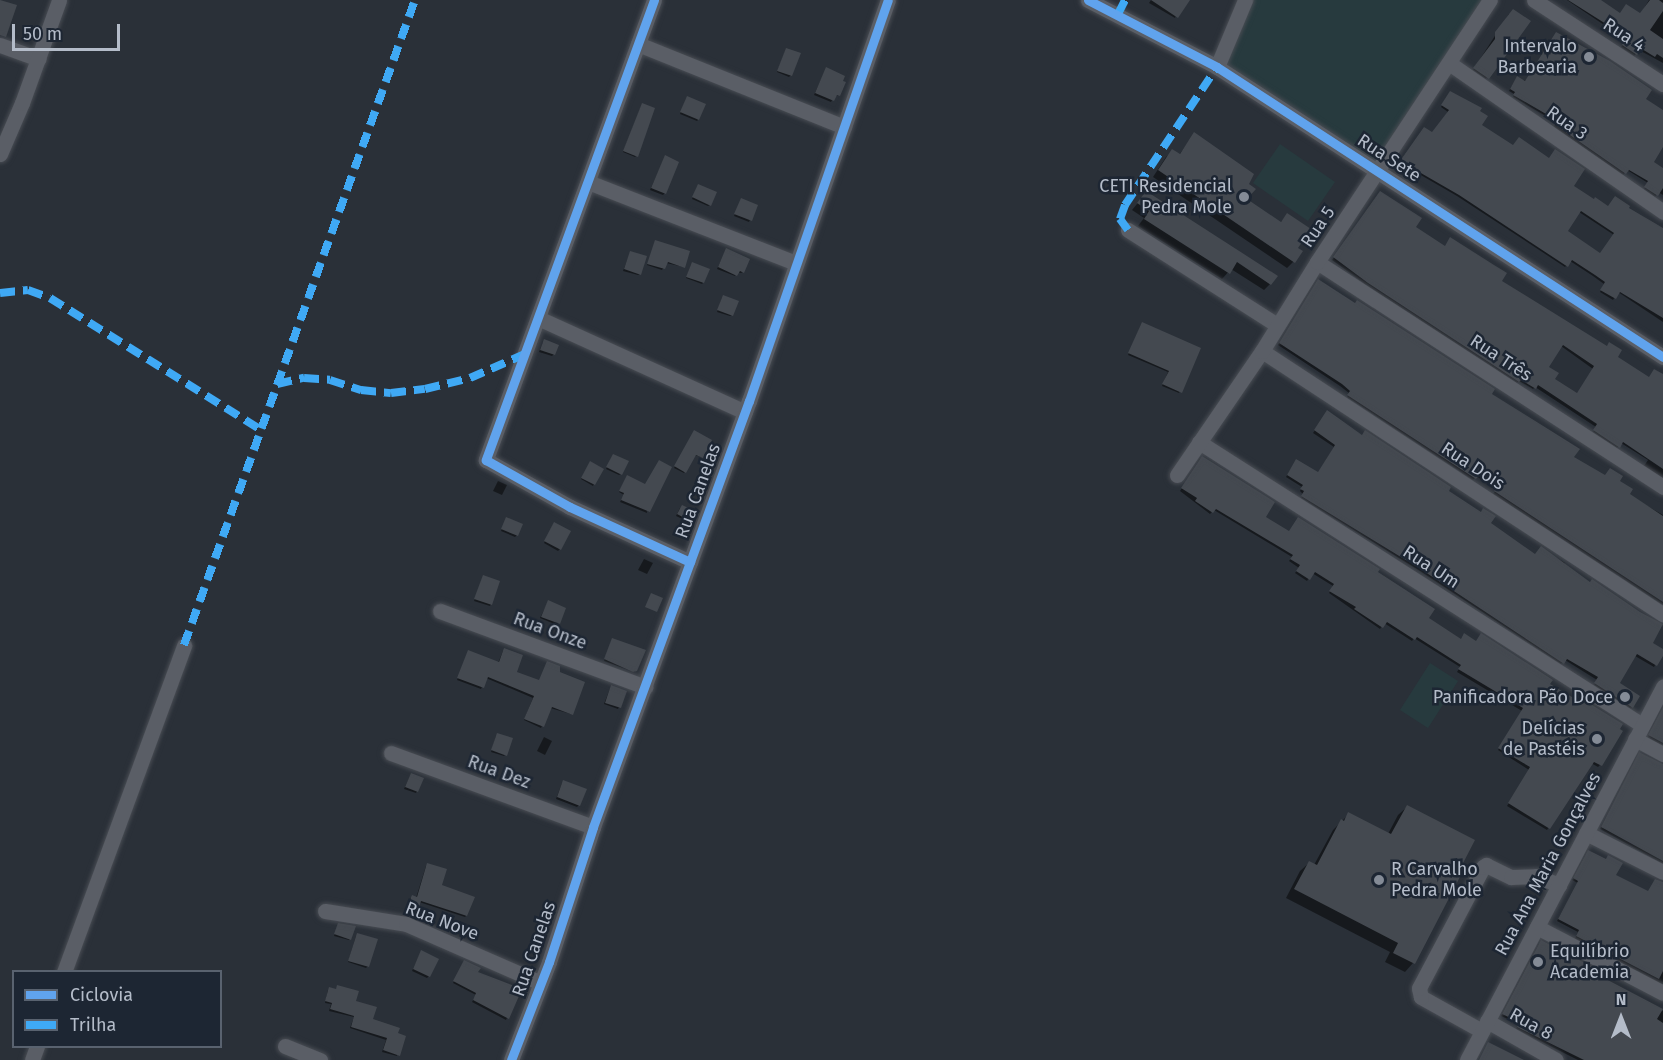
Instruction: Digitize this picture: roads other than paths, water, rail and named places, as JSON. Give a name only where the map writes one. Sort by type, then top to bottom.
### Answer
[{"type":"street","points":[[0,154],[39,59],[59,0]]},
{"type":"street","points":[[654,0],[486,460],[570,507],[690,562]]},
{"type":"street","name":"Rua Canelas","points":[[511,1060],[541,983],[593,827],[745,411],[888,0]]},
{"type":"street","name":"Rua Sete","points":[[1088,0],[1217,67],[1663,357]]},
{"type":"street","points":[[1217,67],[1245,0]]},
{"type":"street","name":"Rua 5","points":[[1177,476],[1262,351],[1317,262],[1490,0]]},
{"type":"street","name":"Rua 4","points":[[1534,0],[1663,84]]},
{"type":"street","points":[[638,44],[844,127]]},
{"type":"street","points":[[0,45],[39,59]]},
{"type":"street","name":"Rua 3","points":[[1449,63],[1663,212]]},
{"type":"street","points":[[588,182],[796,263]]},
{"type":"street","points":[[1128,230],[1277,325]]},
{"type":"street","name":"Rua Três","points":[[1317,262],[1663,487]]},
{"type":"street","points":[[538,318],[745,411]]},
{"type":"street","name":"Rua Dois","points":[[1262,351],[1663,614]]},
{"type":"street","name":"Rua Um","points":[[1199,442],[1639,732],[1663,754]]},
{"type":"street","name":"Rua Onze","points":[[440,611],[645,687]]},
{"type":"street","points":[[65,970],[184,645]]},
{"type":"street","name":"Rua Ana Maria Gonçalves","points":[[1467,1060],[1663,686]]},
{"type":"street","name":"Rua Dez","points":[[391,753],[593,827]]},
{"type":"street","points":[[1586,833],[1663,872]]},
{"type":"street","name":"Rua 8","points":[[1556,1060],[1421,997],[1419,988],[1483,867],[1486,866],[1511,877],[1536,876],[1558,885]]},
{"type":"street","name":"Rua Nove","points":[[325,910],[405,924],[541,983]]},
{"type":"street","points":[[1537,927],[1663,993]]},
{"type":"street","points":[[285,1046],[320,1060]]},
{"type":"place","name":"Intervalo Barbearia","points":[[1589,57]]},
{"type":"place","name":"CETI Residencial Pedra Mole","points":[[1244,197]]},
{"type":"place","name":"Panificadora Pão Doce","points":[[1625,697]]},
{"type":"place","name":"Delícias de Pastéis","points":[[1597,739]]},
{"type":"place","name":"R Carvalho Pedra Mole","points":[[1379,880]]},
{"type":"place","name":"Equilíbrio Academia","points":[[1538,962]]}]
